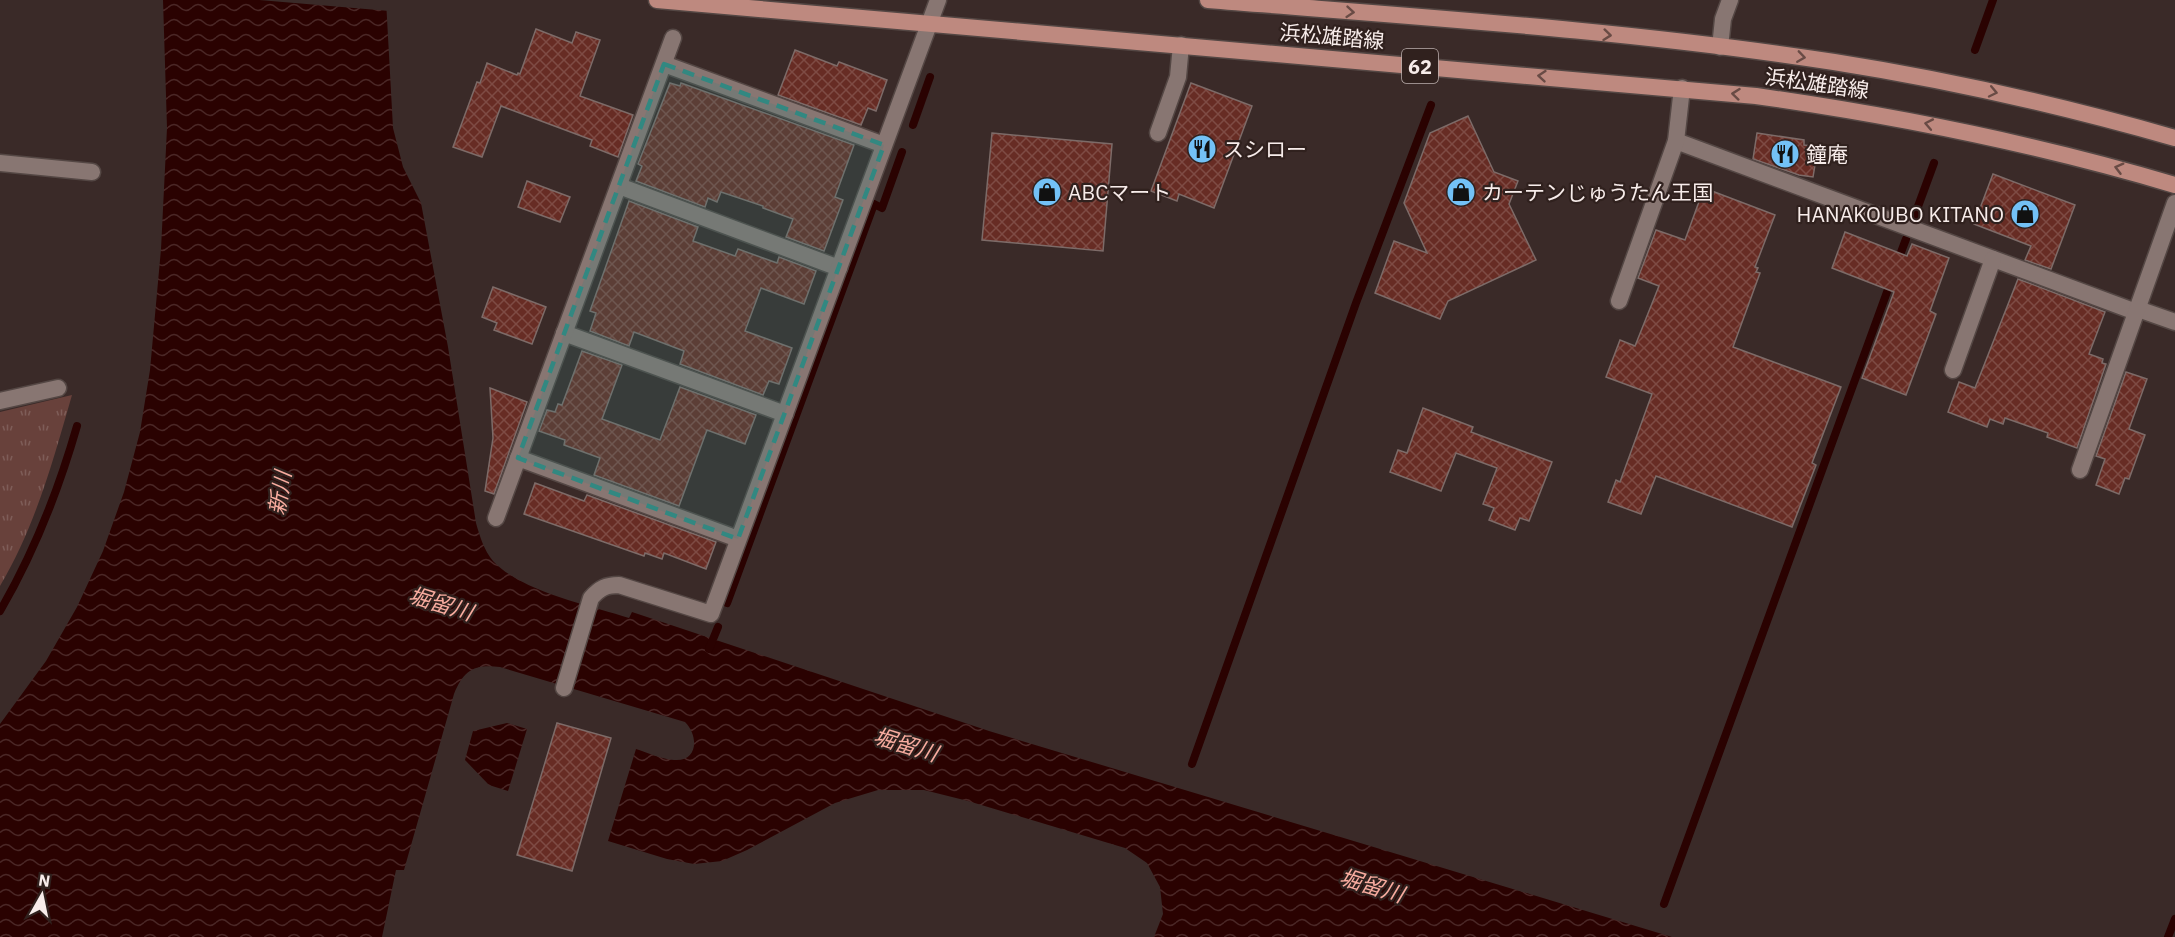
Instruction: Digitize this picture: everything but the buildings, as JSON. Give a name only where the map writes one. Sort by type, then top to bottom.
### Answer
[{"type":"main road","name":"浜松雄踏線","points":[[657,0],[1682,88],[1777,99],[1929,124],[2061,153],[2175,185]]},
{"type":"main road","name":"浜松雄踏線","points":[[1208,0],[1501,25],[1720,47],[1836,62],[1958,85],[2079,112],[2175,138]]},
{"type":"street","points":[[564,688],[591,598],[599,590],[609,585],[619,585],[711,614],[938,0]]},
{"type":"street","points":[[1720,47],[1723,19],[1730,0]]},
{"type":"street","points":[[496,518],[673,38]]},
{"type":"street","points":[[1158,133],[1178,77],[1181,45]]},
{"type":"street","points":[[664,64],[884,145]]},
{"type":"street","points":[[1619,301],[1676,141],[1682,88]]},
{"type":"street","points":[[1676,141],[1993,259],[2175,322]]},
{"type":"street","points":[[0,164],[92,172]]},
{"type":"street","points":[[619,186],[839,267]]},
{"type":"street","points":[[2080,470],[2175,203]]},
{"type":"street","points":[[1953,370],[1993,259]]},
{"type":"street","points":[[564,333],[785,414]]},
{"type":"street","points":[[0,401],[58,388]]},
{"type":"street","points":[[518,458],[738,539]]},
{"type":"highlighted area","points":[[664,64],[884,145],[738,539],[518,458]]},
{"type":"green space","points":[[72,395],[33,517],[0,586],[0,412]]},
{"type":"water","points":[[163,0],[386,0],[393,128],[403,167],[421,203],[448,347],[476,523],[487,552],[493,561],[506,572],[538,589],[576,602],[629,618],[632,612],[989,731],[1672,937],[1154,937],[1163,914],[1160,887],[1147,863],[1125,848],[924,790],[878,790],[835,803],[722,861],[694,864],[667,859],[608,841],[636,749],[674,760],[688,757],[692,753],[694,741],[693,734],[685,722],[491,666],[471,670],[462,679],[454,694],[404,870],[396,870],[382,937],[0,937],[0,724],[46,661],[77,607],[103,551],[124,492],[140,432],[150,370],[161,249],[167,128]]},
{"type":"water","points":[[507,723],[527,729],[508,791],[489,785],[465,760],[473,731]]},
{"type":"pier","points":[[259,0],[389,0],[389,11]]},
{"type":"waterway","points":[[1975,50],[1993,0]]},
{"type":"waterway","points":[[913,125],[930,77]]},
{"type":"waterway","points":[[1192,764],[1356,303],[1431,105]]},
{"type":"waterway","points":[[727,603],[874,204],[882,208],[902,152]]},
{"type":"waterway","points":[[1913,220],[1934,163]]},
{"type":"waterway","points":[[1897,263],[1906,239]]},
{"type":"waterway","points":[[1664,904],[1891,281]]},
{"type":"waterway","points":[[0,611],[13,589],[44,521],[77,426]]},
{"type":"waterway","points":[[709,649],[718,627]]},
{"type":"waterway","points":[[2168,937],[2175,919]]},
{"type":"place","name":"スシロー","points":[[1202,149]]},
{"type":"place","name":"鐘庵","points":[[1785,154]]},
{"type":"place","name":"ABCマート","points":[[1047,192]]},
{"type":"place","name":"カーテンじゅうたん王国","points":[[1461,192]]},
{"type":"place","name":"HANAKOUBO KITANO","points":[[2025,214]]},
{"type":"water label","name":"新川","points":[[279,493]]},
{"type":"water label","name":"堀留川","points":[[441,603]]},
{"type":"water label","name":"堀留川","points":[[906,744]]},
{"type":"water label","name":"堀留川","points":[[1372,885]]}]
